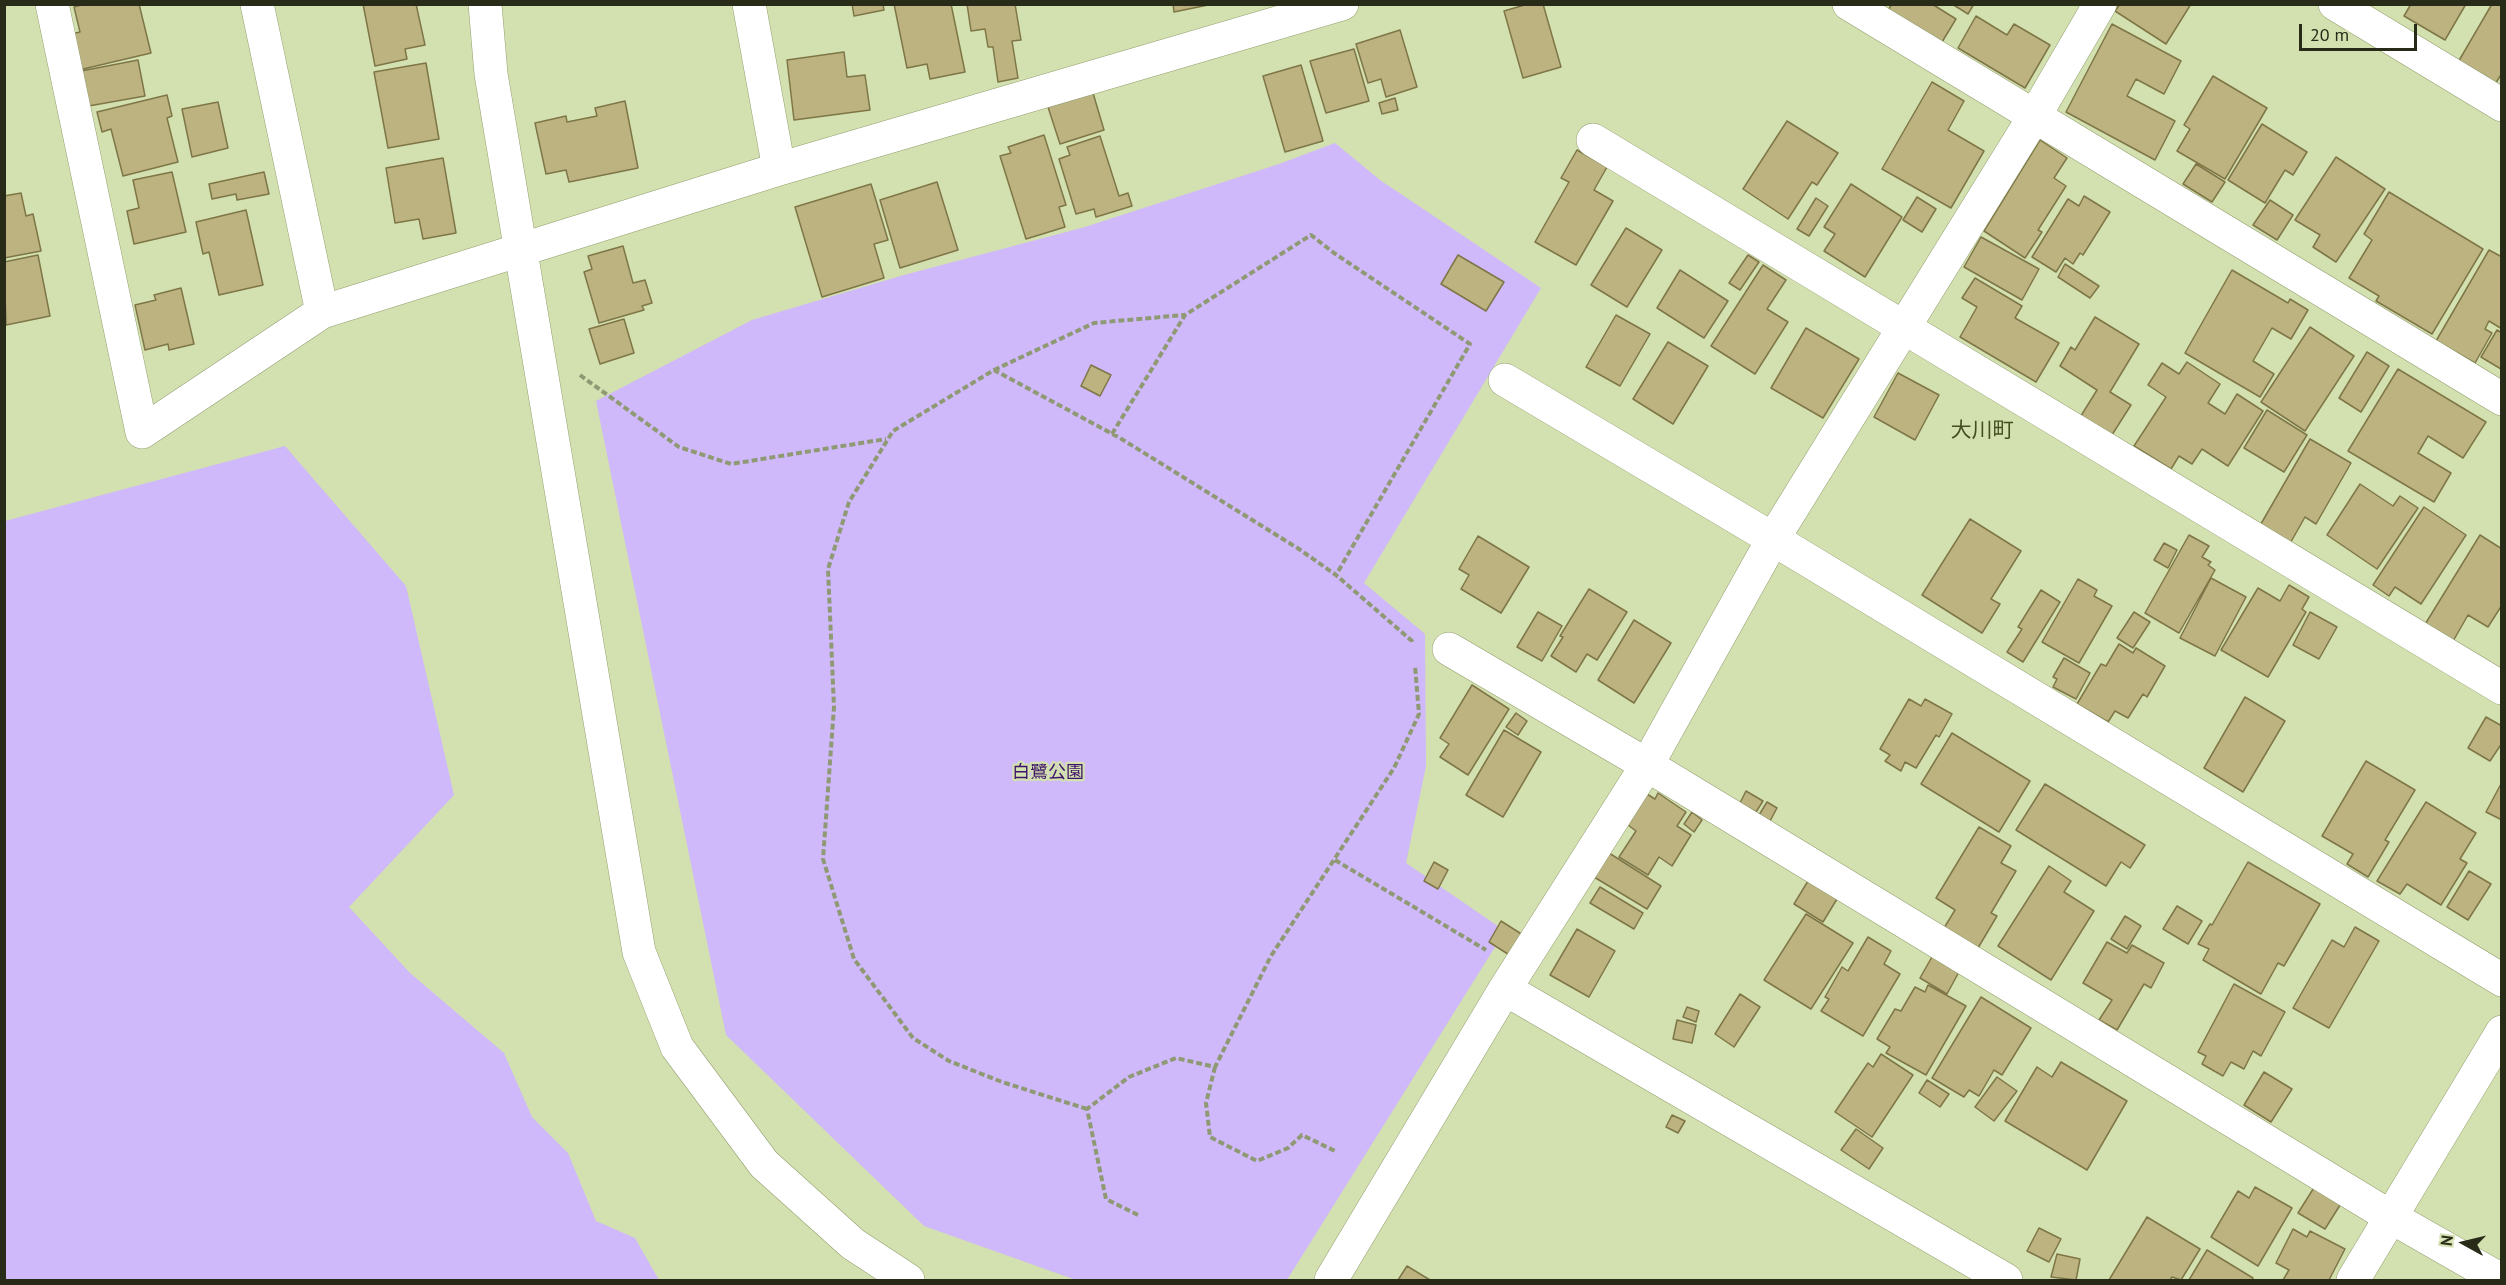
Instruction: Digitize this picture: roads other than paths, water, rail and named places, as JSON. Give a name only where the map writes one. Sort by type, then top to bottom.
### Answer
[{"type":"street","points":[[52,4],[142,432],[321,312],[1293,12],[1342,4]]},
{"type":"street","points":[[257,4],[321,312]]},
{"type":"street","points":[[485,4],[491,74],[639,952],[677,1047],[764,1164],[854,1244],[908,1281]]},
{"type":"street","points":[[749,4],[779,169]]},
{"type":"street","points":[[1849,4],[2502,399]]},
{"type":"street","points":[[1331,1281],[1512,979],[1647,765],[1773,539],[1902,327],[2034,117],[2100,4]]},
{"type":"street","points":[[2335,4],[2502,105]]},
{"type":"street","points":[[1593,140],[2502,688]]},
{"type":"street","points":[[1505,380],[1773,539],[2502,980]]},
{"type":"street","points":[[1449,649],[1647,765],[2501,1281]]},
{"type":"street","points":[[1512,979],[2006,1281]]},
{"type":"street","points":[[2354,1281],[2502,1032]]},
{"type":"district","name":"大川町","points":[[1982,431]]},
{"type":"park label","name":"白鷺公園","points":[[1048,773]]}]
